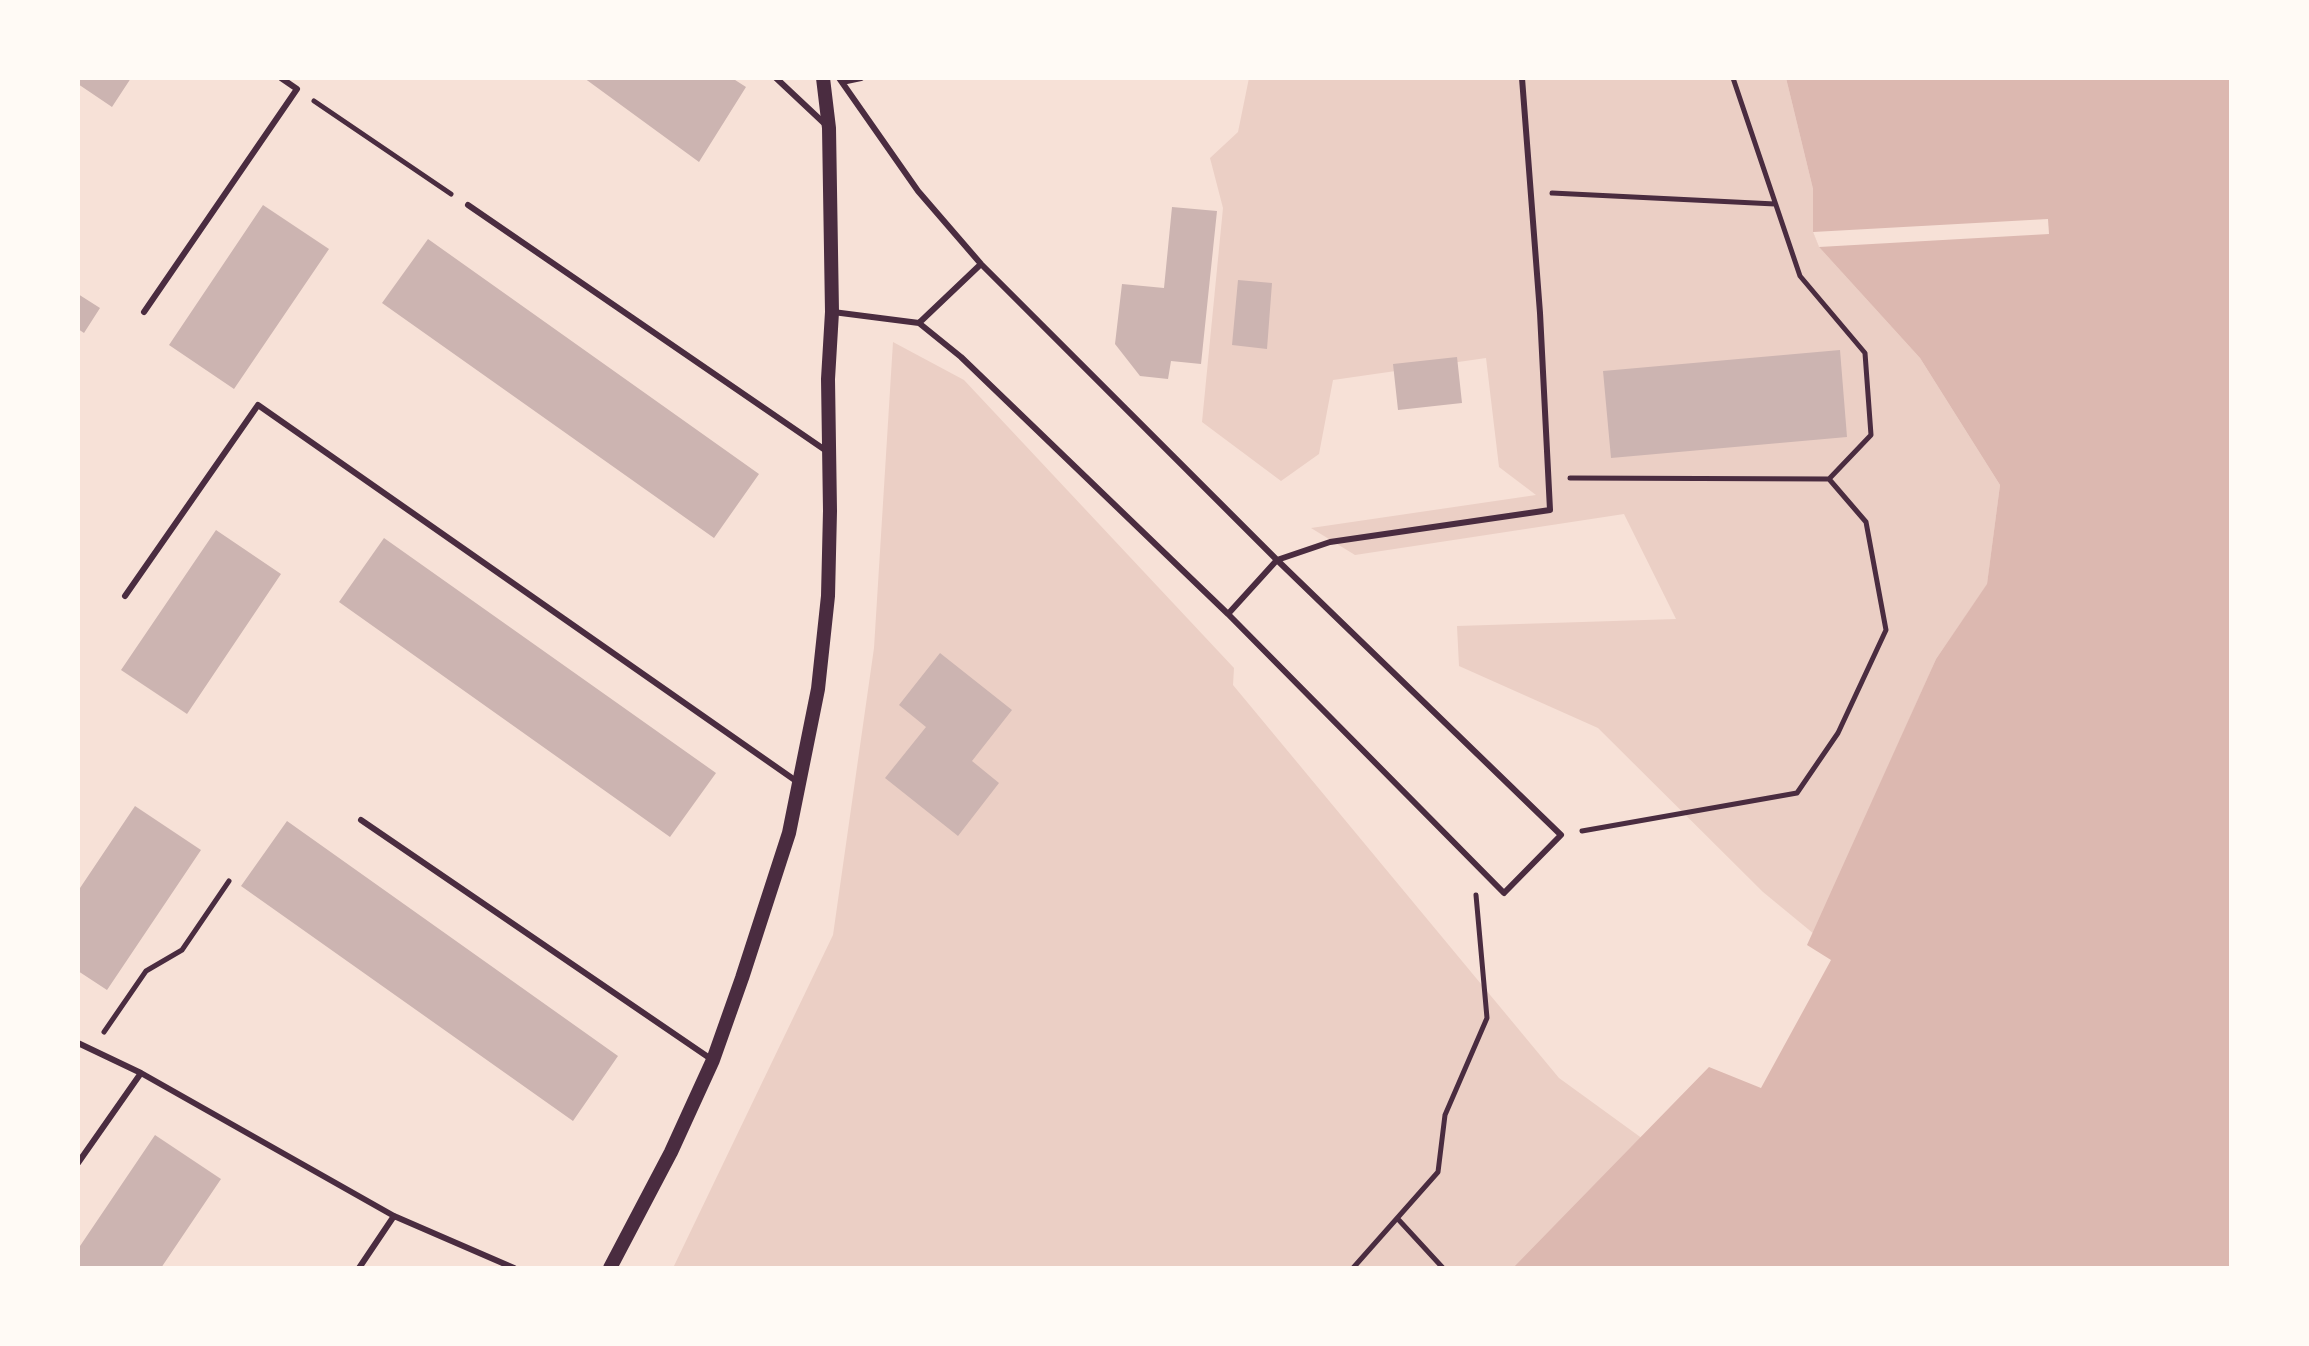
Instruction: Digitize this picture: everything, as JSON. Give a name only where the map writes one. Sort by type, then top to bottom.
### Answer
[{"type":"street","points":[[610,1268],[671,1152],[713,1060],[789,833],[818,689],[828,596],[828,379],[832,312],[829,128],[823,78]]},
{"type":"lane","points":[[144,312],[297,89],[281,78]]},
{"type":"lane","points":[[776,78],[829,128]]},
{"type":"lane","points":[[832,312],[919,323],[961,357],[1228,614],[1504,893],[1561,835],[1277,560],[981,264],[918,191],[841,80],[861,78]]},
{"type":"lane","points":[[1228,614],[1277,560],[1330,542],[1550,510],[1522,78]]},
{"type":"lane","points":[[468,205],[829,453]]},
{"type":"lane","points":[[919,323],[981,264]]},
{"type":"lane","points":[[125,596],[258,405],[799,783]]},
{"type":"lane","points":[[361,820],[713,1060]]},
{"type":"lane","points":[[78,1043],[141,1073],[394,1216],[514,1268]]},
{"type":"lane","points":[[78,1163],[141,1073]]},
{"type":"lane","points":[[359,1268],[394,1216]]},
{"type":"path","points":[[1548,478],[1829,479],[1871,435],[1865,353],[1800,276],[1733,78]]},
{"type":"path","points":[[297,89],[468,205]]},
{"type":"path","points":[[1531,192],[1775,204]]},
{"type":"path","points":[[1561,835],[1797,793],[1838,733],[1886,630],[1866,522],[1829,479]]},
{"type":"path","points":[[1353,1268],[1438,1172],[1445,1115],[1487,1018],[1473,862]]},
{"type":"path","points":[[92,1050],[146,971],[182,950],[229,881]]},
{"type":"path","points":[[1397,1218],[1443,1268]]},
{"type":"shaded area","points":[[1249,78],[1786,78],[1813,189],[1813,232],[1819,247],[1920,358],[2000,485],[1987,585],[1936,659],[1814,934],[1763,892],[1598,728],[1459,666],[1457,626],[1676,619],[1624,514],[1355,555],[1311,528],[1536,495],[1499,467],[1486,358],[1333,380],[1319,454],[1281,481],[1202,422],[1223,208],[1210,158],[1238,132]]},
{"type":"shaded area","points":[[1786,78],[2231,78],[2231,1268],[1513,1268],[1709,1067],[1761,1088],[1831,960],[1807,945],[1936,659],[1987,584],[2000,485],[1920,358],[1819,247],[1813,232],[1813,189]]},
{"type":"shaded area","points":[[893,342],[964,380],[1234,668],[1233,685],[1559,1078],[1643,1139],[1516,1268],[673,1268],[833,935],[874,648]]},
{"type":"pier","points":[[2048,219],[2049,234],[1819,247],[1813,232]]},
{"type":"building","points":[[78,78],[131,78],[112,107],[78,84]]},
{"type":"building","points":[[584,78],[732,78],[746,87],[699,162]]},
{"type":"building","points":[[263,205],[329,249],[234,389],[169,345]]},
{"type":"building","points":[[1172,207],[1217,211],[1201,364],[1171,361],[1168,379],[1140,376],[1115,344],[1122,284],[1164,288]]},
{"type":"building","points":[[428,239],[759,474],[714,538],[382,303]]},
{"type":"building","points":[[1238,280],[1272,283],[1267,349],[1232,345]]},
{"type":"building","points":[[78,294],[100,308],[84,333],[78,329]]},
{"type":"building","points":[[1840,350],[1847,437],[1611,458],[1603,371]]},
{"type":"building","points":[[1457,357],[1462,403],[1398,410],[1393,364]]},
{"type":"building","points":[[216,530],[281,574],[187,714],[121,670]]},
{"type":"building","points":[[384,538],[716,773],[670,837],[339,602]]},
{"type":"building","points":[[940,653],[1012,710],[972,761],[999,783],[958,836],[885,778],[926,727],[899,705]]},
{"type":"building","points":[[135,806],[201,850],[107,990],[78,971],[78,891]]},
{"type":"building","points":[[287,821],[618,1056],[573,1121],[241,886]]},
{"type":"building","points":[[155,1135],[221,1179],[161,1268],[78,1268],[78,1249]]}]
